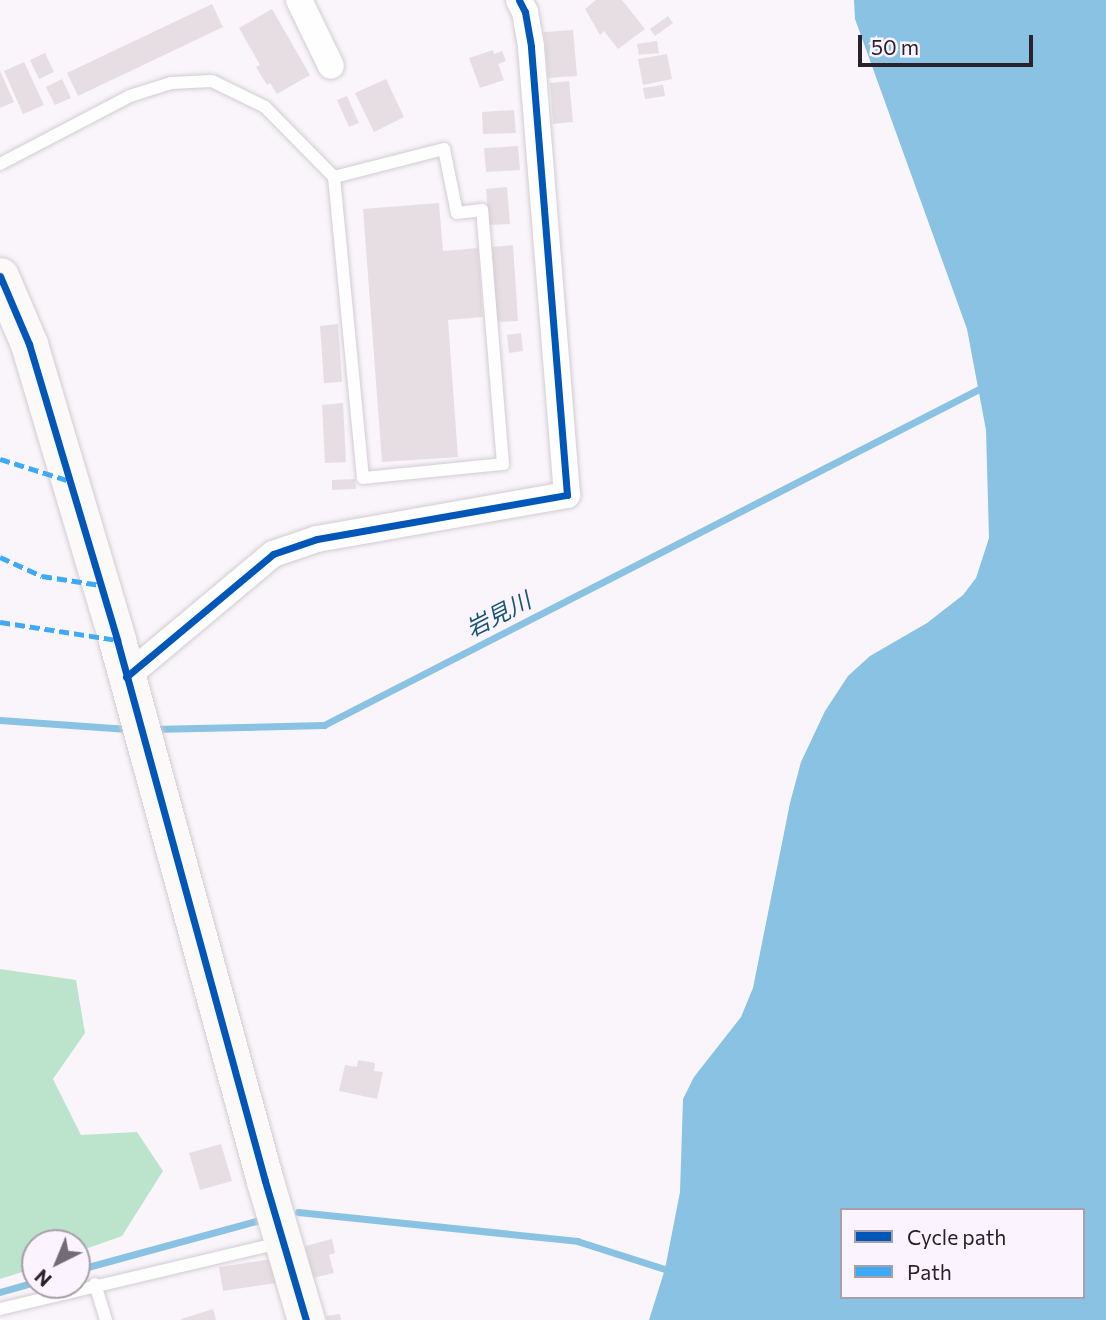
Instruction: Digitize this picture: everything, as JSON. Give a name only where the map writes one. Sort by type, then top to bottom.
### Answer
[{"type":"street","points":[[299,0],[331,66]]},
{"type":"street","points":[[126,677],[273,554],[317,539],[567,495],[531,46],[525,12],[519,0]]},
{"type":"street","points":[[0,276],[29,344],[126,677],[306,1320]]},
{"type":"lane","points":[[0,164],[130,96],[171,83],[212,81],[265,107],[334,177],[363,478],[503,464],[482,209],[457,213],[444,149],[334,177]]},
{"type":"lane","points":[[0,1309],[95,1284],[284,1242]]},
{"type":"lane","points":[[95,1284],[106,1320]]},
{"type":"green space","points":[[0,969],[76,980],[85,1033],[53,1079],[81,1135],[137,1132],[163,1171],[122,1236],[91,1247],[91,1229],[21,1229],[21,1272],[0,1279]]},
{"type":"water","points":[[854,0],[1106,0],[1106,1320],[649,1320],[665,1269],[680,1192],[683,1099],[694,1077],[741,1017],[753,988],[790,803],[801,762],[825,711],[848,676],[870,656],[927,623],[963,595],[976,578],[989,538],[986,430],[967,329],[855,19]]},
{"type":"building","points":[[596,0],[622,0],[645,29],[618,49],[604,31],[600,35],[585,9]]},
{"type":"building","points":[[212,4],[223,27],[78,96],[67,73]]},
{"type":"building","points":[[272,9],[310,75],[277,94],[270,83],[267,85],[256,67],[260,65],[239,28]]},
{"type":"building","points":[[668,16],[673,23],[655,36],[650,29]]},
{"type":"building","points":[[573,30],[577,76],[548,78],[544,32]]},
{"type":"building","points":[[657,41],[659,53],[639,55],[637,44]]},
{"type":"building","points":[[493,50],[494,54],[502,51],[506,61],[498,64],[504,80],[480,88],[469,58]]},
{"type":"building","points":[[45,53],[54,72],[39,79],[30,60]]},
{"type":"building","points":[[667,54],[672,79],[643,85],[638,59]]},
{"type":"building","points":[[24,62],[44,105],[23,114],[4,71]]},
{"type":"building","points":[[0,71],[14,102],[0,108]]},
{"type":"building","points":[[62,79],[71,98],[55,105],[46,87]]},
{"type":"building","points":[[386,79],[404,117],[374,132],[355,93]]},
{"type":"building","points":[[569,81],[573,122],[553,124],[550,83]]},
{"type":"building","points":[[663,85],[665,96],[645,99],[643,88]]},
{"type":"building","points":[[347,96],[359,123],[349,127],[337,100]]},
{"type":"building","points":[[514,110],[516,133],[483,134],[482,112]]},
{"type":"building","points":[[518,146],[520,170],[486,172],[484,148]]},
{"type":"building","points":[[507,187],[510,224],[489,225],[486,189]]},
{"type":"building","points":[[439,203],[443,251],[478,248],[483,317],[448,320],[458,457],[382,462],[363,209]]},
{"type":"building","points":[[513,245],[518,321],[497,322],[492,247]]},
{"type":"building","points":[[338,324],[342,382],[324,383],[320,326]]},
{"type":"building","points":[[521,333],[523,351],[509,353],[507,335]]},
{"type":"building","points":[[343,403],[346,462],[325,463],[322,405]]},
{"type":"building","points":[[355,479],[356,489],[332,490],[332,480]]},
{"type":"building","points":[[358,1060],[375,1063],[374,1071],[383,1072],[377,1099],[339,1091],[345,1065],[357,1067]]},
{"type":"building","points":[[221,1144],[232,1181],[200,1190],[189,1153]]},
{"type":"building","points":[[332,1239],[335,1253],[329,1255],[334,1273],[313,1278],[305,1246]]},
{"type":"building","points":[[272,1259],[276,1283],[223,1291],[219,1267]]},
{"type":"building","points":[[213,1309],[216,1320],[181,1320],[181,1319]]},
{"type":"building","points":[[340,1314],[341,1320],[327,1320],[326,1316]]},
{"type":"waterway","name":"岩見川","points":[[151,729],[324,725],[979,389]]},
{"type":"waterway","name":"岩見川","points":[[0,720],[128,729]]},
{"type":"waterway","points":[[298,1212],[577,1241],[665,1269]]},
{"type":"waterway","points":[[91,1266],[260,1220]]},
{"type":"waterway","points":[[0,1292],[21,1286]]},
{"type":"marked path","points":[[0,459],[70,481]]},
{"type":"marked path","points":[[0,557],[42,576],[100,585]]},
{"type":"marked path","points":[[0,622],[117,640]]},
{"type":"cycle path","points":[[126,677],[273,554],[317,539],[567,495],[531,46],[525,12],[519,0]]},
{"type":"cycle path","points":[[0,276],[29,344],[117,640],[265,1181],[306,1320]]}]
